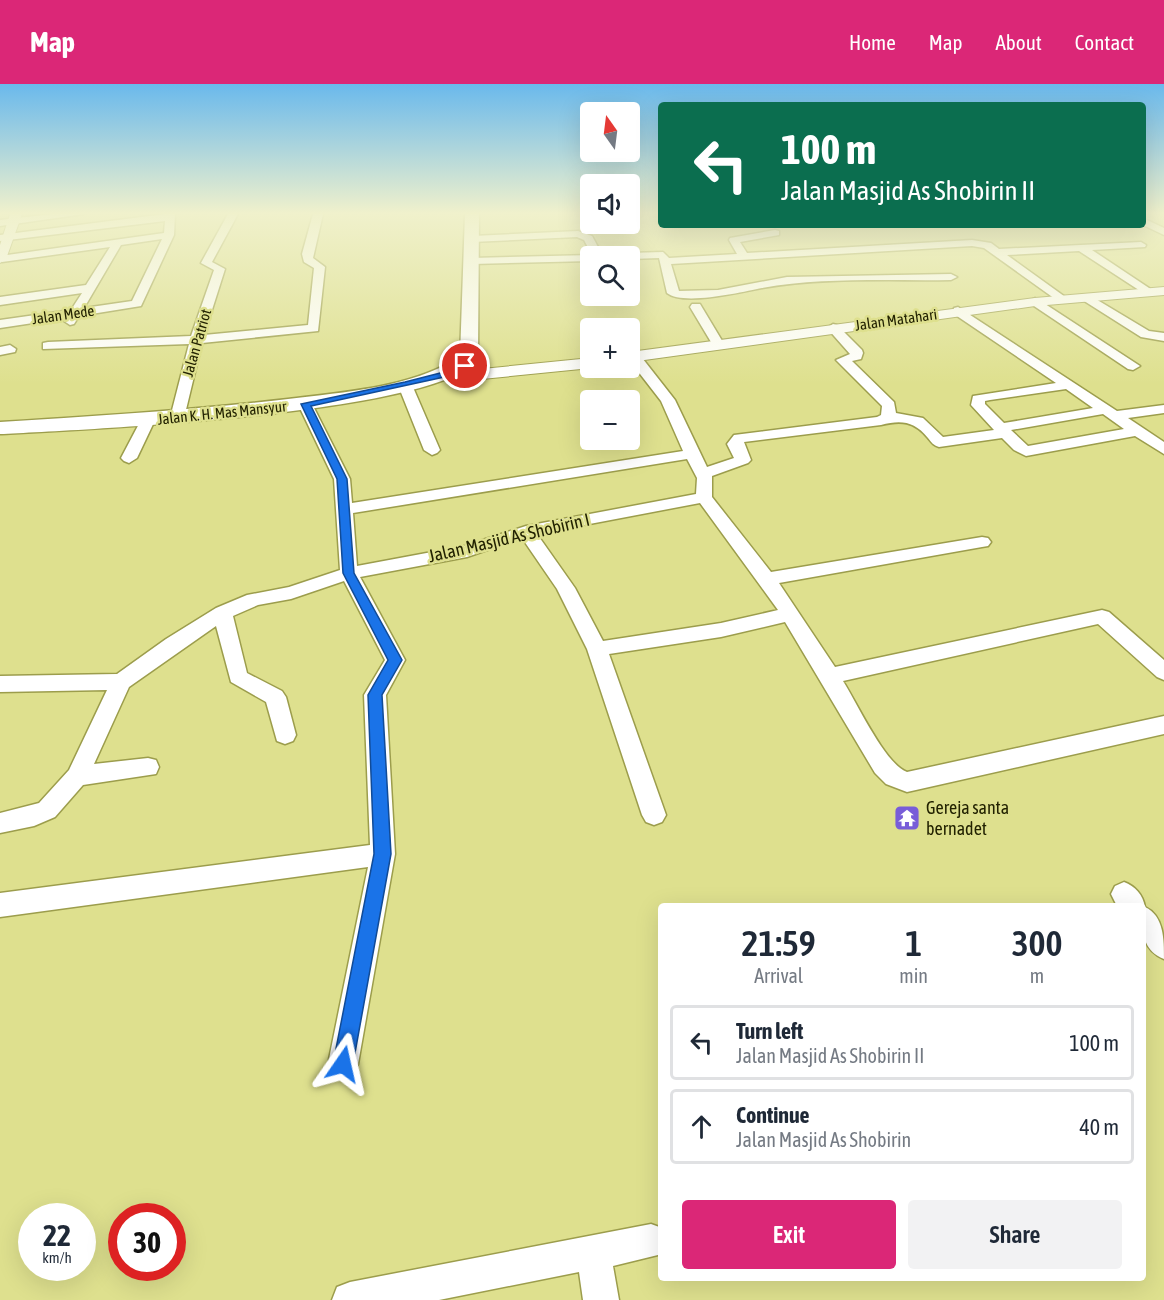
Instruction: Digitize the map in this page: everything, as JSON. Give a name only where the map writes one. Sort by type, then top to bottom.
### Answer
[{"type":"main road","points":[[455,372],[465,366],[469,359],[472,271]]},
{"type":"main road","name":"Jalan K. H. Mas Mansyur","points":[[0,428],[177,418],[305,404],[405,385],[455,372]]},
{"type":"street","points":[[66,327],[100,271]]},
{"type":"street","name":"Jalan Mede","points":[[0,324],[137,304],[152,271]]},
{"type":"street","name":"Jalan Patriot","points":[[177,418],[196,340],[219,271]]},
{"type":"street","points":[[48,346],[196,340],[306,330],[315,327],[320,271]]},
{"type":"street","points":[[667,271],[670,288],[679,294],[718,293],[787,280],[951,277]]},
{"type":"street","points":[[1022,271],[1062,299]]},
{"type":"street","points":[[1121,271],[1159,292]]},
{"type":"street","points":[[0,301],[89,288]]},
{"type":"street","name":"Jalan Matahari","points":[[640,356],[958,311],[1062,299],[1159,292]]},
{"type":"street","points":[[1085,297],[1145,334],[1164,336]]},
{"type":"street","points":[[1035,302],[1133,366]]},
{"type":"street","points":[[696,307],[718,344]]},
{"type":"street","points":[[958,311],[1164,449]]},
{"type":"street","points":[[833,328],[857,352],[856,356],[843,360],[889,405],[888,417]]},
{"type":"street","points":[[455,372],[472,375],[580,364]]},
{"type":"street","points":[[640,367],[668,400],[703,474],[704,497],[767,579],[830,676],[883,766],[894,777],[907,782],[1164,725]]},
{"type":"street","points":[[405,385],[432,450]]},
{"type":"street","points":[[1067,385],[978,399],[978,405],[1019,447],[1032,451],[1138,431]]},
{"type":"street","points":[[305,404],[342,479],[348,573],[395,660],[375,695],[382,854],[343,1064]]},
{"type":"street","points":[[703,474],[743,460],[735,444],[739,438],[881,421],[888,417],[903,417],[925,423],[939,442],[1109,413],[1164,409]]},
{"type":"street","points":[[129,458],[148,420]]},
{"type":"street","points":[[345,509],[692,454]]},
{"type":"street","name":"Jalan Masjid As Shobirin I","points":[[121,682],[173,644],[223,613],[254,599],[291,592],[348,573],[467,551],[526,531],[704,497]]},
{"type":"street","points":[[526,531],[566,588],[597,649],[654,815]]},
{"type":"street","points":[[767,579],[982,542]]},
{"type":"street","points":[[223,613],[238,677],[275,697],[285,735]]},
{"type":"street","points":[[597,649],[722,630],[789,614]]},
{"type":"street","points":[[830,676],[1102,617],[1164,672]]},
{"type":"street","points":[[0,684],[121,682],[77,776],[47,810],[3,828]]},
{"type":"street","points":[[77,776],[148,767]]},
{"type":"street","points":[[0,905],[382,854]]},
{"type":"street","points":[[1146,923],[1164,946]]},
{"type":"street","points":[[350,1300],[651,1241]]},
{"type":"street","points":[[592,1252],[601,1300]]},
{"type":"place","name":"Gereja santa bernadet","points":[[907,818]]},
{"type":"route","points":[[343,1064],[382,854],[375,695],[395,660],[348,573],[342,479],[305,404],[405,385],[455,372],[465,366]]}]
